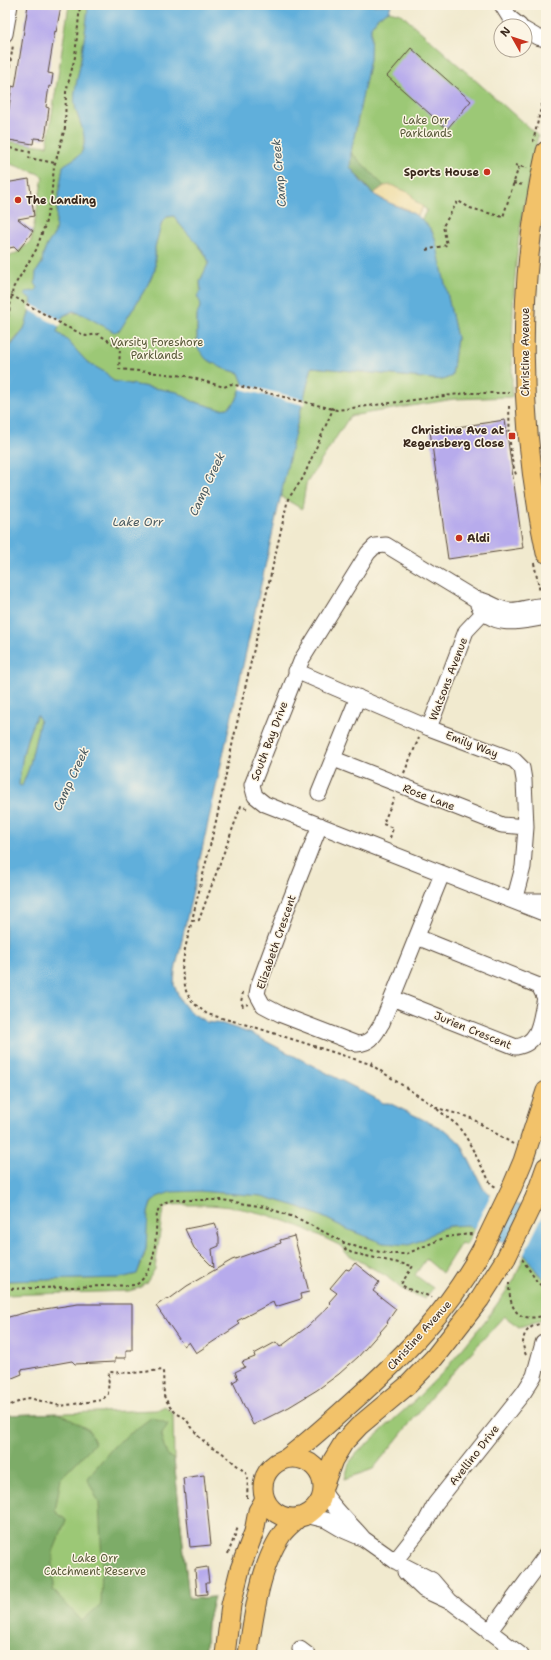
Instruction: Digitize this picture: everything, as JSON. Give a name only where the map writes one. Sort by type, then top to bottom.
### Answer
[{"type":"main road","name":"Christine Avenue","points":[[546,151],[535,210],[528,263],[524,371],[528,446],[546,553]]},
{"type":"main road","name":"Christine Avenue","points":[[225,1655],[231,1605],[254,1532],[258,1511],[265,1499],[263,1485],[268,1471],[278,1461],[287,1458],[325,1427],[383,1375],[414,1343],[452,1297],[480,1242],[512,1187],[523,1161],[546,1091]]},
{"type":"main road","name":"Christine Avenue","points":[[248,1655],[254,1616],[264,1573],[276,1543],[281,1535],[317,1505],[333,1460],[344,1442],[359,1426],[408,1385],[434,1358],[511,1257],[546,1167]]},
{"type":"main road","points":[[287,1458],[296,1457],[312,1464],[318,1470],[322,1479],[323,1489]]},
{"type":"main road","points":[[265,1499],[270,1508],[279,1514],[288,1518],[302,1516]]},
{"type":"street","points":[[9,39],[10,5]]},
{"type":"street","points":[[502,5],[510,18]]},
{"type":"street","points":[[533,35],[546,39]]},
{"type":"street","name":"South Bay Drive","points":[[546,617],[519,622],[501,622],[490,617],[484,612],[475,599],[398,552],[386,545],[375,546],[360,565],[302,659],[253,778],[252,785],[252,791],[265,804],[546,914]]},
{"type":"street","name":"South Bay Drive","points":[[475,599],[484,600],[508,610],[546,606]]},
{"type":"street","name":"Watsons Avenue","points":[[425,731],[466,631],[484,612]]},
{"type":"street","name":"Emily Way","points":[[296,671],[358,697],[425,731],[514,760],[522,768],[526,827],[523,867],[514,901]]},
{"type":"street","points":[[319,793],[358,697]]},
{"type":"street","name":"Rose Lane","points":[[334,759],[502,825],[526,827]]},
{"type":"street","name":"Elizabeth Crescent","points":[[320,825],[258,984],[257,994],[263,1005],[282,1015],[358,1044],[366,1044],[372,1040],[382,1023],[442,874]]},
{"type":"street","name":"South Bay Drive","points":[[514,901],[546,901]]},
{"type":"street","name":"Jurien Crescent","points":[[392,998],[516,1047],[524,1046],[532,1041],[537,1032],[546,998],[539,986],[417,937]]},
{"type":"street","name":"Avellino Drive","points":[[395,1561],[425,1523],[440,1499],[524,1392],[534,1376],[543,1343]]},
{"type":"street","points":[[323,1489],[329,1502],[350,1522],[364,1539]]},
{"type":"street","points":[[302,1516],[326,1520],[345,1531],[364,1539],[395,1561],[424,1590],[450,1601],[521,1655]]},
{"type":"street","points":[[489,1632],[546,1555]]},
{"type":"path","points":[[5,335],[13,288],[36,250],[45,225],[51,199],[56,163],[65,128],[66,92],[75,57],[80,5]]},
{"type":"path","points":[[5,97],[9,39]]},
{"type":"path","points":[[5,147],[30,152],[29,158],[56,163]]},
{"type":"path","points":[[515,165],[528,168]]},
{"type":"path","points":[[426,250],[447,245],[443,226],[458,201],[470,208],[503,217],[518,166]]},
{"type":"path","points":[[513,183],[524,185]]},
{"type":"path","points":[[12,295],[63,325],[86,336],[98,334],[120,348],[119,369],[186,376],[224,386],[230,384],[338,410],[467,392],[509,392]]},
{"type":"path","points":[[331,408],[333,409],[303,478],[288,499],[192,921],[182,970],[186,991],[192,1002],[207,1014],[251,1026],[371,1064],[436,1108],[457,1125],[466,1137],[491,1184]]},
{"type":"path","points":[[402,780],[425,731]]},
{"type":"path","points":[[388,841],[393,828],[383,824],[395,797]]},
{"type":"path","points":[[192,921],[199,920],[241,806],[248,809]]},
{"type":"path","points":[[245,987],[241,1002],[243,1006],[248,1004]]},
{"type":"path","points":[[371,1064],[374,1059]]},
{"type":"path","points":[[436,1108],[471,1118],[513,1144]]},
{"type":"path","points":[[5,1289],[136,1285],[149,1272],[157,1213],[160,1206],[167,1201],[173,1200],[209,1198],[265,1207],[299,1219],[343,1242],[377,1252],[390,1254],[406,1254],[446,1237],[470,1234],[480,1242]]},
{"type":"path","points":[[343,1242],[345,1249],[352,1253],[413,1266],[400,1284],[404,1287],[426,1294],[432,1298]]},
{"type":"path","points":[[511,1257],[522,1259],[538,1283],[546,1289]]},
{"type":"path","points":[[510,1281],[509,1295],[517,1314],[524,1317],[534,1318],[546,1315]]},
{"type":"path","points":[[542,1316],[542,1324]]},
{"type":"path","points":[[5,1407],[29,1398],[60,1406],[102,1400],[108,1394],[109,1372],[133,1373],[163,1370],[164,1396],[170,1407],[176,1413],[185,1418],[198,1437],[212,1448],[220,1451],[246,1473]]},
{"type":"green space","points":[[69,5],[88,5],[85,35],[75,95],[76,111],[84,137],[83,149],[80,155],[63,166],[55,233],[47,245],[42,263],[36,272],[35,283],[38,288],[31,300],[26,325],[11,345],[5,360],[5,259],[18,252],[31,241],[43,177],[37,173],[5,162],[5,141],[47,146]]},
{"type":"green space","name":"Lake Orr Parklands","points":[[389,11],[401,14],[538,136],[522,217],[516,262],[514,284],[512,397],[454,399],[350,416],[306,484],[302,509],[280,496],[312,367],[443,380],[452,376],[457,338],[435,238],[431,229],[421,220],[427,210],[416,202],[410,193],[384,186],[373,194],[350,167],[351,152],[370,59],[371,27],[378,17]]},
{"type":"green space","points":[[351,152],[384,186],[373,194],[350,167]]},
{"type":"green space","name":"Varsity Foreshore Parklands","points":[[174,216],[202,250],[209,262],[200,281],[201,304],[197,315],[197,347],[222,368],[239,373],[243,383],[236,401],[228,408],[219,409],[192,401],[177,392],[113,381],[106,373],[87,362],[67,340],[56,331],[63,316],[75,313],[84,314],[102,325],[120,330],[147,286],[155,269],[155,247],[162,222],[167,217]]},
{"type":"green space","points":[[37,714],[40,720],[29,768],[22,787],[19,785],[21,766],[27,740]]},
{"type":"green space","points":[[199,1191],[262,1196],[299,1207],[349,1230],[383,1243],[424,1239],[439,1229],[450,1226],[467,1225],[474,1229],[466,1245],[461,1243],[442,1273],[426,1259],[415,1275],[433,1288],[425,1299],[403,1290],[386,1276],[344,1252],[343,1247],[306,1229],[269,1216],[230,1207],[210,1205],[172,1205],[163,1209],[155,1269],[142,1287],[129,1291],[5,1295],[5,1281],[120,1278],[137,1274],[144,1258],[147,1218],[151,1204],[156,1198],[166,1192]]},
{"type":"green space","points":[[525,1254],[538,1274],[546,1280],[546,1319],[519,1327],[504,1316],[431,1397],[373,1469],[345,1479],[349,1463],[357,1453],[413,1402],[445,1370],[485,1321],[514,1280]]},
{"type":"green space","name":"Lake Orr Catchment Reserve","points":[[165,1406],[173,1413],[174,1460],[189,1599],[214,1597],[207,1623],[205,1655],[5,1655],[5,1415],[157,1410]]},
{"type":"green space","name":"Lake Orr Catchment Reserve","points":[[59,1413],[89,1430],[95,1443],[61,1478],[55,1511],[66,1520],[53,1552],[53,1590],[82,1621],[101,1604],[102,1561],[99,1503],[87,1478],[115,1445],[152,1417],[168,1424],[161,1436],[167,1455],[174,1460],[189,1599],[214,1597],[207,1623],[206,1647],[197,1655],[5,1655],[5,1415]]},
{"type":"sand","points":[[391,185],[410,193],[416,202],[423,207],[417,217],[407,209],[389,203],[373,194],[384,186]]},
{"type":"water","name":"Lake Orr","points":[[88,5],[391,5],[389,11],[378,17],[371,27],[370,59],[351,152],[350,167],[375,195],[409,211],[424,221],[430,228],[435,238],[457,338],[452,376],[443,380],[312,367],[295,432],[175,971],[174,985],[181,1001],[189,1011],[206,1022],[223,1024],[252,1034],[382,1103],[389,1103],[447,1131],[461,1144],[483,1188],[490,1194],[546,1216],[546,1280],[538,1273],[520,1250],[467,1225],[450,1226],[439,1229],[424,1239],[409,1245],[383,1243],[349,1230],[299,1207],[262,1196],[199,1191],[171,1192],[157,1197],[151,1203],[148,1213],[146,1249],[137,1274],[120,1278],[5,1281],[5,360],[9,348],[23,331],[32,304],[31,298],[25,296],[25,292],[35,291],[38,288],[35,283],[36,272],[42,263],[47,245],[55,233],[63,166],[77,157],[83,149],[84,137],[76,111],[75,95],[84,42]],"holes":[[[174,216],[202,250],[209,262],[200,281],[201,290],[197,296],[201,304],[197,315],[197,347],[206,359],[222,368],[239,373],[243,383],[236,401],[228,408],[219,409],[192,401],[177,392],[113,381],[106,373],[87,362],[67,340],[57,332],[63,316],[73,311],[84,315],[114,332],[120,330],[147,286],[155,269],[155,247],[162,222],[167,217]],[[37,715],[40,720],[29,768],[22,786],[19,785],[24,749],[29,732]]]},
{"type":"pier","points":[[29,303],[63,321],[60,327],[28,309]]},
{"type":"pier","points":[[241,384],[306,400],[304,405],[240,389]]},
{"type":"pier","points":[[492,1192],[515,1203],[497,1241],[473,1231]]},
{"type":"pier","points":[[522,1205],[544,1213],[523,1256],[519,1251]]},
{"type":"building","points":[[28,5],[61,6],[48,73],[53,74],[51,87],[49,86],[46,107],[49,108],[46,132],[44,139],[34,138],[33,144],[9,140],[9,137],[5,136],[12,86],[15,87]]},
{"type":"building","points":[[411,48],[471,101],[447,129],[387,76]]},
{"type":"building","name":"The Landing","points":[[29,179],[34,216],[18,219],[33,231],[18,251],[14,247],[5,249],[5,183]]},
{"type":"building","points":[[505,420],[523,548],[448,559],[430,431]]},
{"type":"building","points":[[215,1223],[219,1237],[219,1246],[212,1249],[214,1268],[194,1248],[185,1229]]},
{"type":"building","points":[[294,1236],[309,1292],[300,1294],[301,1299],[275,1307],[273,1302],[237,1321],[240,1324],[196,1353],[189,1342],[184,1346],[156,1306],[232,1260],[281,1243],[280,1240]]},
{"type":"building","points":[[355,1263],[379,1282],[373,1291],[396,1309],[387,1322],[388,1323],[358,1357],[339,1374],[317,1390],[289,1407],[253,1425],[233,1382],[238,1379],[235,1372],[245,1367],[242,1362],[255,1357],[254,1354],[276,1342],[280,1347],[307,1327],[331,1304],[329,1302],[337,1293],[330,1288],[346,1269],[349,1270]]},
{"type":"building","points":[[78,1304],[132,1304],[132,1350],[126,1350],[126,1358],[115,1358],[115,1362],[75,1364],[72,1361],[21,1370],[22,1374],[5,1381],[5,1318],[31,1311]]},
{"type":"building","points":[[204,1475],[211,1545],[190,1547],[183,1478]]},
{"type":"building","points":[[207,1567],[209,1583],[206,1583],[207,1594],[197,1595],[195,1569]]},
{"type":"place","name":"Sports House","points":[[487,172]]},
{"type":"place","name":"The Landing","points":[[18,200]]},
{"type":"place","name":"Christine Ave at Regensberg Close","points":[[512,436]]},
{"type":"place","name":"Aldi","points":[[459,538]]},
{"type":"water label","name":"Camp Creek","points":[[279,173]]},
{"type":"water label","name":"Camp Creek","points":[[207,484]]},
{"type":"water label","name":"Camp Creek","points":[[71,779]]}]
